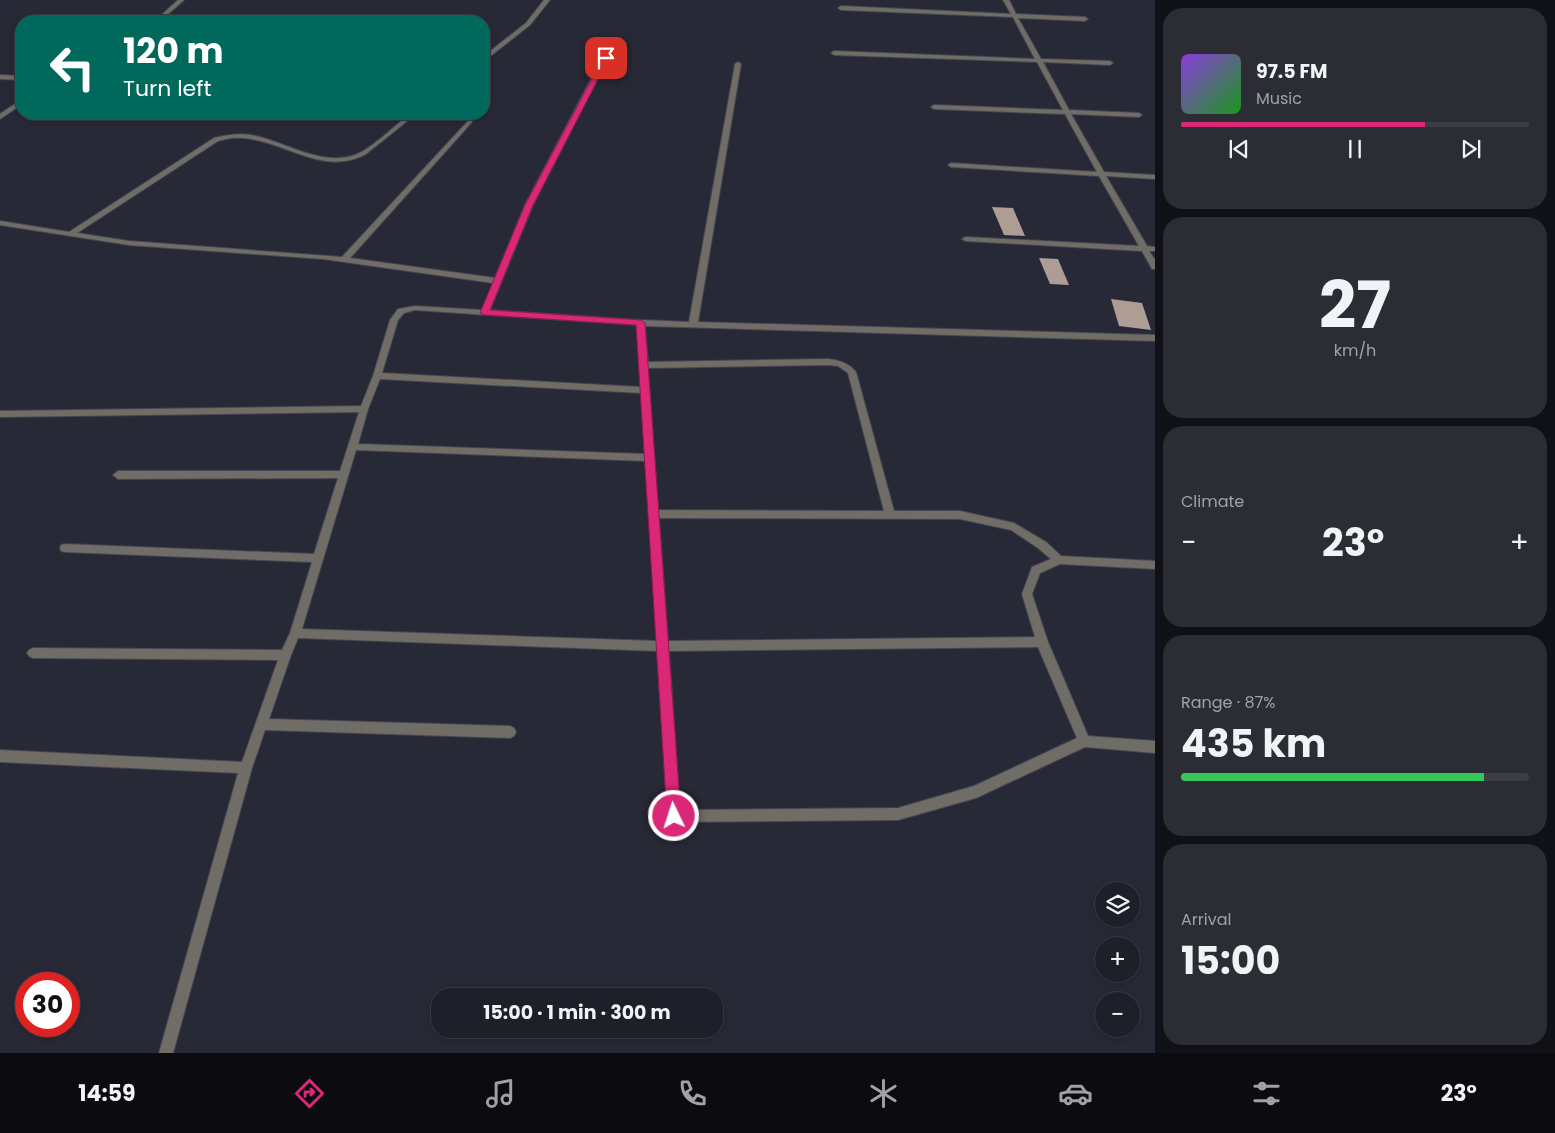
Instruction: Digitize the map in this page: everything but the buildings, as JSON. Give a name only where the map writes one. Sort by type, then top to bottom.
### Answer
[{"type":"street","points":[[164,15],[181,0]]},
{"type":"street","points":[[490,54],[528,24],[546,0]]},
{"type":"street","points":[[1006,0],[1100,173],[1155,267]]},
{"type":"street","points":[[841,8],[1085,19]]},
{"type":"street","points":[[485,313],[529,205],[614,41]]},
{"type":"street","points":[[834,53],[1110,63]]},
{"type":"street","points":[[693,325],[738,64]]},
{"type":"street","points":[[0,77],[15,78]]},
{"type":"street","points":[[0,117],[15,106]]},
{"type":"street","points":[[934,107],[1139,115]]},
{"type":"street","points":[[70,234],[223,136],[243,135],[321,158],[348,160],[360,155],[405,120]]},
{"type":"street","points":[[344,260],[470,121]]},
{"type":"street","points":[[951,165],[1155,177]]},
{"type":"street","points":[[0,223],[128,244],[344,260],[498,280]]},
{"type":"street","points":[[966,240],[1155,249]]},
{"type":"street","points":[[166,1053],[246,768],[285,655],[295,633],[364,409],[377,376],[394,320],[401,311],[415,308],[693,325],[1155,338]]},
{"type":"street","points":[[641,323],[674,816],[898,814],[976,792],[1084,741],[1155,747]]},
{"type":"street","points":[[644,365],[835,362],[847,368],[852,372],[890,514]]},
{"type":"street","points":[[377,376],[646,390]]},
{"type":"street","points":[[0,414],[364,409]]},
{"type":"street","points":[[352,447],[649,458]]},
{"type":"street","points":[[118,475],[345,474]]},
{"type":"street","points":[[654,514],[960,515],[1014,526],[1042,545],[1059,560]]},
{"type":"street","points":[[65,548],[318,558]]},
{"type":"street","points":[[1084,741],[1042,642],[1027,594],[1036,570],[1059,560],[1155,565]]},
{"type":"street","points":[[295,633],[662,646],[1042,642]]},
{"type":"street","points":[[33,653],[285,655]]},
{"type":"street","points":[[261,724],[510,732]]},
{"type":"street","points":[[0,756],[246,768]]},
{"type":"route","points":[[606,58],[529,205],[485,313],[641,323],[674,816]]}]
